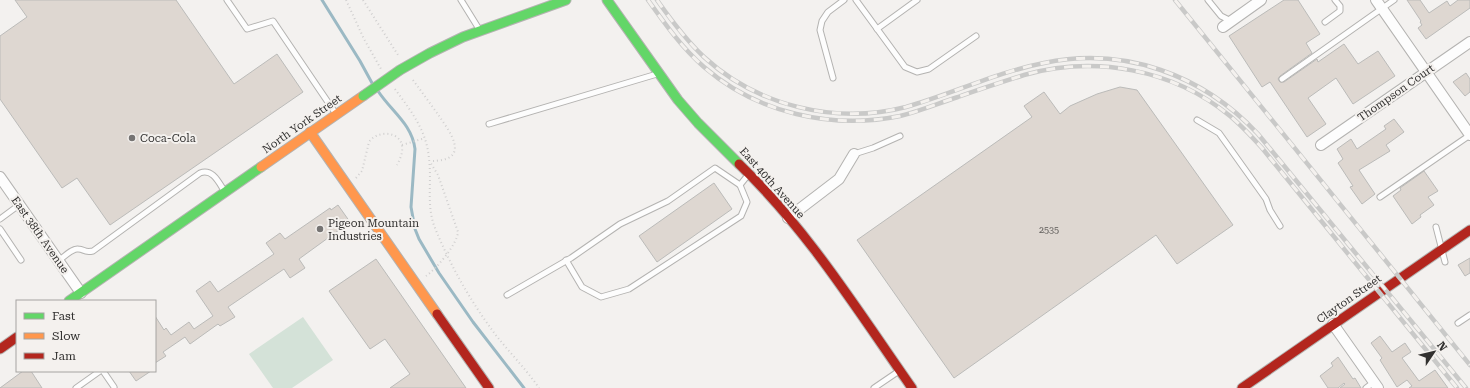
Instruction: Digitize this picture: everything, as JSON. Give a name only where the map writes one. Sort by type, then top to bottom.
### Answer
[{"type":"street","name":"North York Street","points":[[70,300],[400,70],[447,44],[479,30],[566,0]]},
{"type":"street","name":"East 40th Avenue","points":[[607,0],[670,90],[694,118],[749,173],[788,218],[842,287],[912,388]]},
{"type":"street","points":[[1227,24],[1262,0]]},
{"type":"street","points":[[1379,4],[1470,135]]},
{"type":"street","name":"Thompson Court","points":[[1322,145],[1470,42]]},
{"type":"street","points":[[310,132],[488,388]]},
{"type":"street","points":[[788,218],[839,179],[854,154]]},
{"type":"street","name":"East 38th Avenue","points":[[0,177],[81,293]]},
{"type":"street","name":"Clayton Street","points":[[1242,388],[1470,230]]},
{"type":"street","points":[[1333,324],[1372,386]]},
{"type":"street","points":[[0,349],[16,338]]},
{"type":"lane","points":[[227,0],[248,29],[273,21],[336,114]]},
{"type":"lane","points":[[461,0],[479,30]]},
{"type":"lane","points":[[833,78],[820,30],[822,21],[828,12],[844,0]]},
{"type":"lane","points":[[856,0],[905,67],[917,72],[929,69],[976,36]]},
{"type":"lane","points":[[877,29],[917,0]]},
{"type":"lane","points":[[1208,0],[1227,24]]},
{"type":"lane","points":[[1325,22],[1340,11],[1340,6],[1335,0]]},
{"type":"lane","points":[[1282,79],[1379,4],[1394,0]]},
{"type":"lane","points":[[489,124],[659,74]]},
{"type":"lane","points":[[1197,120],[1219,133],[1266,199],[1270,210],[1280,226]]},
{"type":"lane","points":[[1380,197],[1470,135]]},
{"type":"lane","points":[[854,154],[900,136]]},
{"type":"lane","points":[[507,295],[566,260],[620,224],[668,201],[715,168],[740,185],[747,202],[741,216],[629,288],[601,297],[582,287],[566,260]]},
{"type":"lane","points":[[58,261],[75,249],[86,252],[93,251],[204,171],[212,174],[225,192]]},
{"type":"lane","points":[[740,185],[749,173]]},
{"type":"lane","points":[[0,219],[19,205]]},
{"type":"lane","points":[[1436,227],[1445,262]]},
{"type":"lane","points":[[0,230],[21,260]]},
{"type":"lane","points":[[1458,323],[1470,315]]},
{"type":"lane","points":[[874,388],[899,370]]},
{"type":"lane","points":[[76,388],[100,372]]},
{"type":"lane","points":[[103,372],[114,386]]},
{"type":"path","points":[[346,0],[364,39],[384,73]]},
{"type":"path","points":[[363,0],[398,55]]},
{"type":"path","points":[[413,80],[455,141],[455,147],[451,156],[442,160],[430,161]]},
{"type":"path","points":[[393,85],[416,118],[430,161],[438,174],[458,232],[456,241],[433,270],[424,278]]},
{"type":"path","points":[[356,178],[362,171],[367,146],[374,136],[382,134],[393,136],[403,145]]},
{"type":"path","points":[[403,145],[424,139]]},
{"type":"path","points":[[397,165],[403,145]]},
{"type":"path","points":[[430,161],[429,189],[433,221],[446,254],[456,274],[489,325],[539,388]]},
{"type":"shaded area","points":[[303,317],[333,360],[292,388],[273,388],[249,354]]},
{"type":"building","name":"Coca-Cola","points":[[15,0],[176,0],[234,84],[277,54],[303,92],[110,225],[77,178],[62,188],[0,99],[0,36],[27,17]]},
{"type":"building","points":[[1284,0],[1298,0],[1320,34],[1306,43],[1312,53],[1280,76],[1278,79],[1280,82],[1284,82],[1317,59],[1318,62],[1344,44],[1358,64],[1378,51],[1395,76],[1353,104],[1336,78],[1308,98],[1326,124],[1307,137],[1270,82],[1262,87],[1229,36]]},
{"type":"building","points":[[1407,0],[1420,0],[1429,13],[1447,1],[1450,6],[1458,0],[1470,0],[1470,8],[1426,39],[1418,28],[1422,25],[1420,22],[1421,21]]},
{"type":"building","points":[[1466,73],[1470,79],[1470,92],[1465,96],[1453,82]]},
{"type":"building","points":[[1120,87],[1137,90],[1233,225],[1177,264],[1156,235],[954,378],[857,240],[1032,117],[1024,106],[1044,92],[1060,114],[1070,106],[1097,94]]},
{"type":"building","points":[[1394,119],[1404,132],[1386,145],[1390,151],[1359,170],[1375,194],[1362,204],[1350,187],[1353,186],[1338,163],[1343,159],[1337,149],[1351,139],[1357,149],[1386,129],[1384,126]]},
{"type":"building","points":[[1424,171],[1438,191],[1428,197],[1434,205],[1420,215],[1421,217],[1412,224],[1393,196],[1401,190],[1400,188]]},
{"type":"building","points":[[714,183],[732,209],[657,262],[639,236]]},
{"type":"building","points":[[338,205],[350,222],[299,259],[305,268],[290,278],[284,269],[228,307],[235,317],[220,326],[218,324],[190,344],[185,337],[163,352],[166,356],[156,362],[156,318],[164,330],[166,328],[171,335],[189,322],[194,329],[213,316],[196,291],[210,281],[218,292],[274,254],[266,243],[280,233],[285,239],[330,208],[331,210]]},
{"type":"building","points":[[1470,258],[1470,273],[1465,276],[1458,265]]},
{"type":"building","points":[[376,259],[466,388],[390,388],[410,374],[385,339],[370,349],[329,291]]},
{"type":"building","points":[[1380,336],[1392,352],[1405,343],[1411,352],[1402,358],[1419,381],[1435,370],[1448,388],[1409,388],[1412,386],[1407,380],[1397,387],[1380,360],[1382,358],[1371,343]]},
{"type":"building","points":[[1338,357],[1361,388],[1340,388],[1345,384],[1344,383],[1338,388],[1328,388],[1320,376],[1333,366],[1331,363]]},
{"type":"building","points":[[22,372],[32,372],[42,388],[0,388]]},
{"type":"building","points":[[130,372],[150,372],[136,381]]},
{"type":"waterway","points":[[322,0],[372,83]]},
{"type":"waterway","points":[[378,91],[400,118],[410,132],[413,140],[415,149],[411,207],[415,229],[419,239],[439,273],[473,322],[524,388]]},
{"type":"railway","points":[[648,0],[667,27],[688,52],[704,67],[725,83],[747,96],[771,106],[796,114],[822,119],[848,121],[874,120],[900,116],[1024,75],[1051,69],[1078,66],[1132,70],[1158,77],[1184,87],[1208,100],[1230,116],[1262,148],[1457,388]]},
{"type":"railway","points":[[657,0],[691,44],[725,74],[748,88],[773,99],[799,107],[825,112],[852,114],[879,112],[906,107],[992,77],[1026,67],[1074,59],[1104,59],[1133,62],[1161,70],[1187,81],[1213,96],[1236,113],[1258,134],[1466,388]]},
{"type":"railway","points":[[1175,0],[1470,365]]},
{"type":"traffic: fast","points":[[400,70],[463,37],[566,0]]},
{"type":"traffic: fast","points":[[607,0],[678,100],[698,123],[739,164]]},
{"type":"traffic: fast","points":[[363,96],[400,70]]},
{"type":"traffic: fast","points":[[70,300],[261,167]]},
{"type":"traffic: slow","points":[[261,167],[363,96]]},
{"type":"traffic: slow","points":[[310,132],[437,314]]},
{"type":"traffic: jam","points":[[739,164],[764,189],[809,243],[851,300],[912,388]]},
{"type":"traffic: jam","points":[[1242,388],[1470,230]]},
{"type":"traffic: jam","points":[[437,314],[489,388]]},
{"type":"traffic: jam","points":[[0,349],[16,338]]},
{"type":"place","name":"Coca-Cola","points":[[132,138]]},
{"type":"place","name":"Pigeon Mountain Industries","points":[[320,229]]}]
